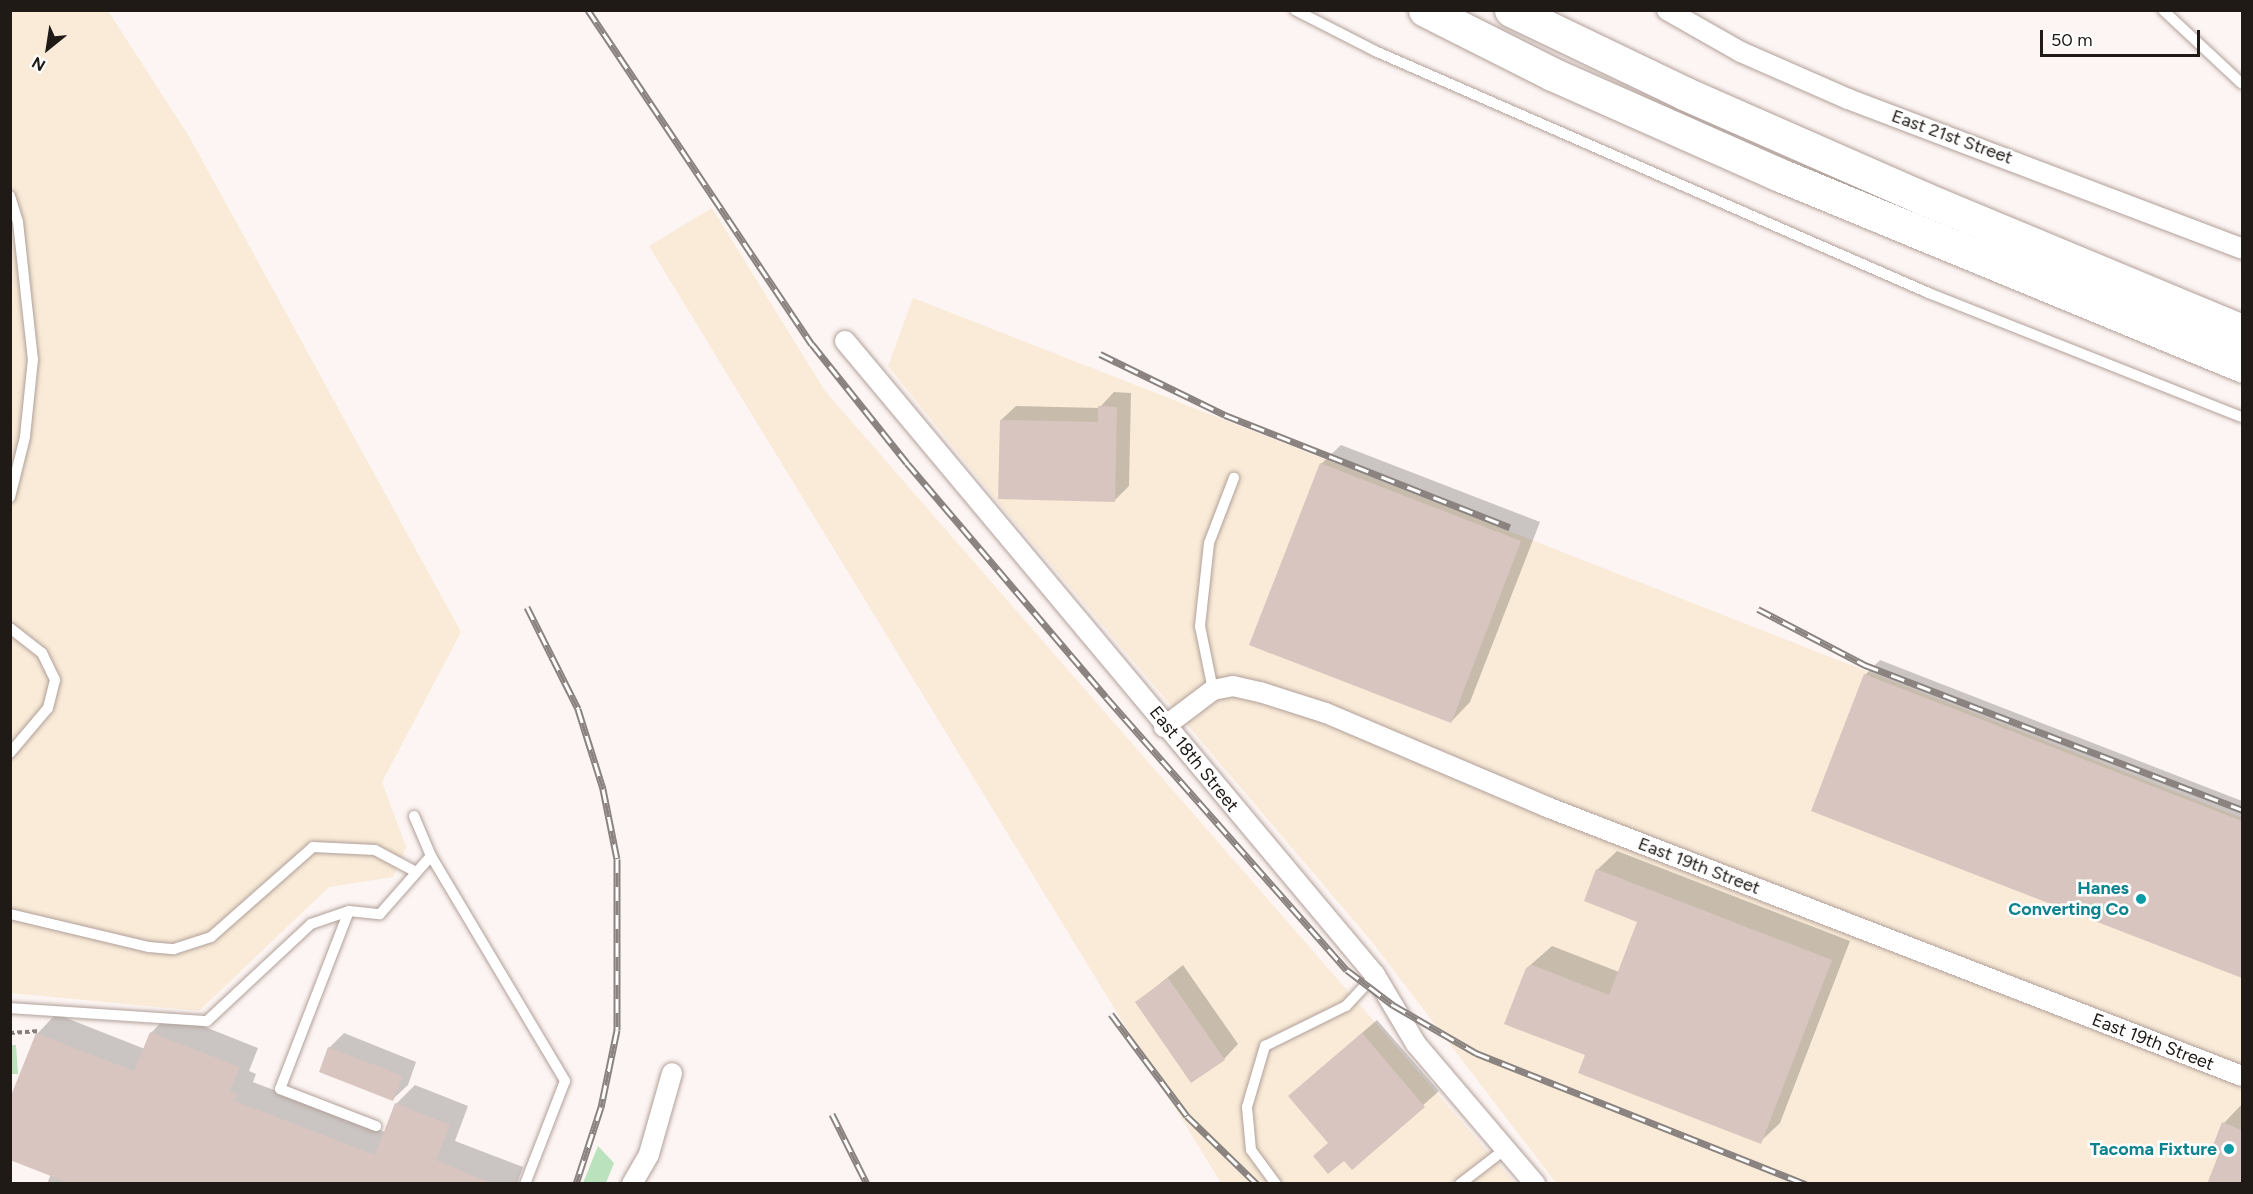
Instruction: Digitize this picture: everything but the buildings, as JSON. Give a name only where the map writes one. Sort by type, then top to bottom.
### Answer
[{"type":"highway","points":[[1425,10],[1552,74],[1780,175],[2242,365]]},
{"type":"highway","points":[[1511,10],[1871,176],[2242,331]]},
{"type":"street","name":"East 21st Street","points":[[1668,10],[1741,52],[1848,99],[2242,249]]},
{"type":"street","name":"East 18th Street","points":[[845,340],[1131,678],[1164,727],[1375,975],[1416,1044],[1535,1184]]},
{"type":"street","name":"East 19th Street","points":[[1213,690],[1233,686],[1326,713],[1558,811],[2242,1076]]},
{"type":"street","points":[[1164,727],[1213,690]]},
{"type":"street","points":[[632,1184],[649,1154],[672,1073]]},
{"type":"lane","points":[[1295,10],[1375,51],[1931,294],[2242,417]]},
{"type":"lane","points":[[2163,10],[2242,84]]},
{"type":"lane","points":[[10,196],[18,222],[33,359],[25,437],[10,496]]},
{"type":"lane","points":[[1213,690],[1200,626],[1209,543],[1234,478]]},
{"type":"lane","points":[[10,628],[42,653],[55,680],[48,708],[10,753]]},
{"type":"lane","points":[[414,816],[431,856],[565,1082],[525,1184]]},
{"type":"lane","points":[[10,914],[149,946],[174,949],[211,937],[313,847],[375,850],[416,872]]},
{"type":"lane","points":[[10,1008],[207,1021],[311,924],[349,911],[380,914],[431,856]]},
{"type":"lane","points":[[349,911],[280,1089],[376,1126]]},
{"type":"lane","points":[[1276,1184],[1251,1150],[1247,1107],[1264,1046],[1346,1006],[1375,975]]},
{"type":"lane","points":[[1460,1184],[1504,1150]]},
{"type":"path","points":[[10,1033],[40,1031]]},
{"type":"shaded area","points":[[10,11],[108,11],[190,138],[461,632],[382,782],[406,847],[393,877],[329,887],[199,1011],[11,993]]},
{"type":"shaded area","points":[[712,208],[825,391],[1515,1183],[1221,1183],[649,246]]},
{"type":"shaded area","points":[[913,298],[2242,818],[2242,1183],[1556,1183],[1372,942],[996,500],[888,366]]},
{"type":"green space","points":[[11,1045],[16,1045],[18,1074],[11,1074]]},
{"type":"green space","points":[[598,1146],[614,1163],[606,1183],[583,1183]]},
{"type":"railway","points":[[588,10],[812,344],[907,463],[1106,697],[1347,970],[1393,1005],[1476,1053],[1806,1184]]},
{"type":"railway","points":[[1100,354],[1225,415],[1510,527]]},
{"type":"railway","points":[[527,607],[578,709],[603,789],[617,859],[617,1030],[601,1107],[576,1184]]},
{"type":"railway","points":[[1758,609],[1865,665],[2242,810]]},
{"type":"railway","points":[[1111,1014],[1187,1116],[1257,1184]]},
{"type":"railway","points":[[832,1114],[867,1184]]},
{"type":"place","name":"Hanes Converting Co","points":[[2141,899]]},
{"type":"place","name":"Tacoma Fixture","points":[[2229,1149]]}]
